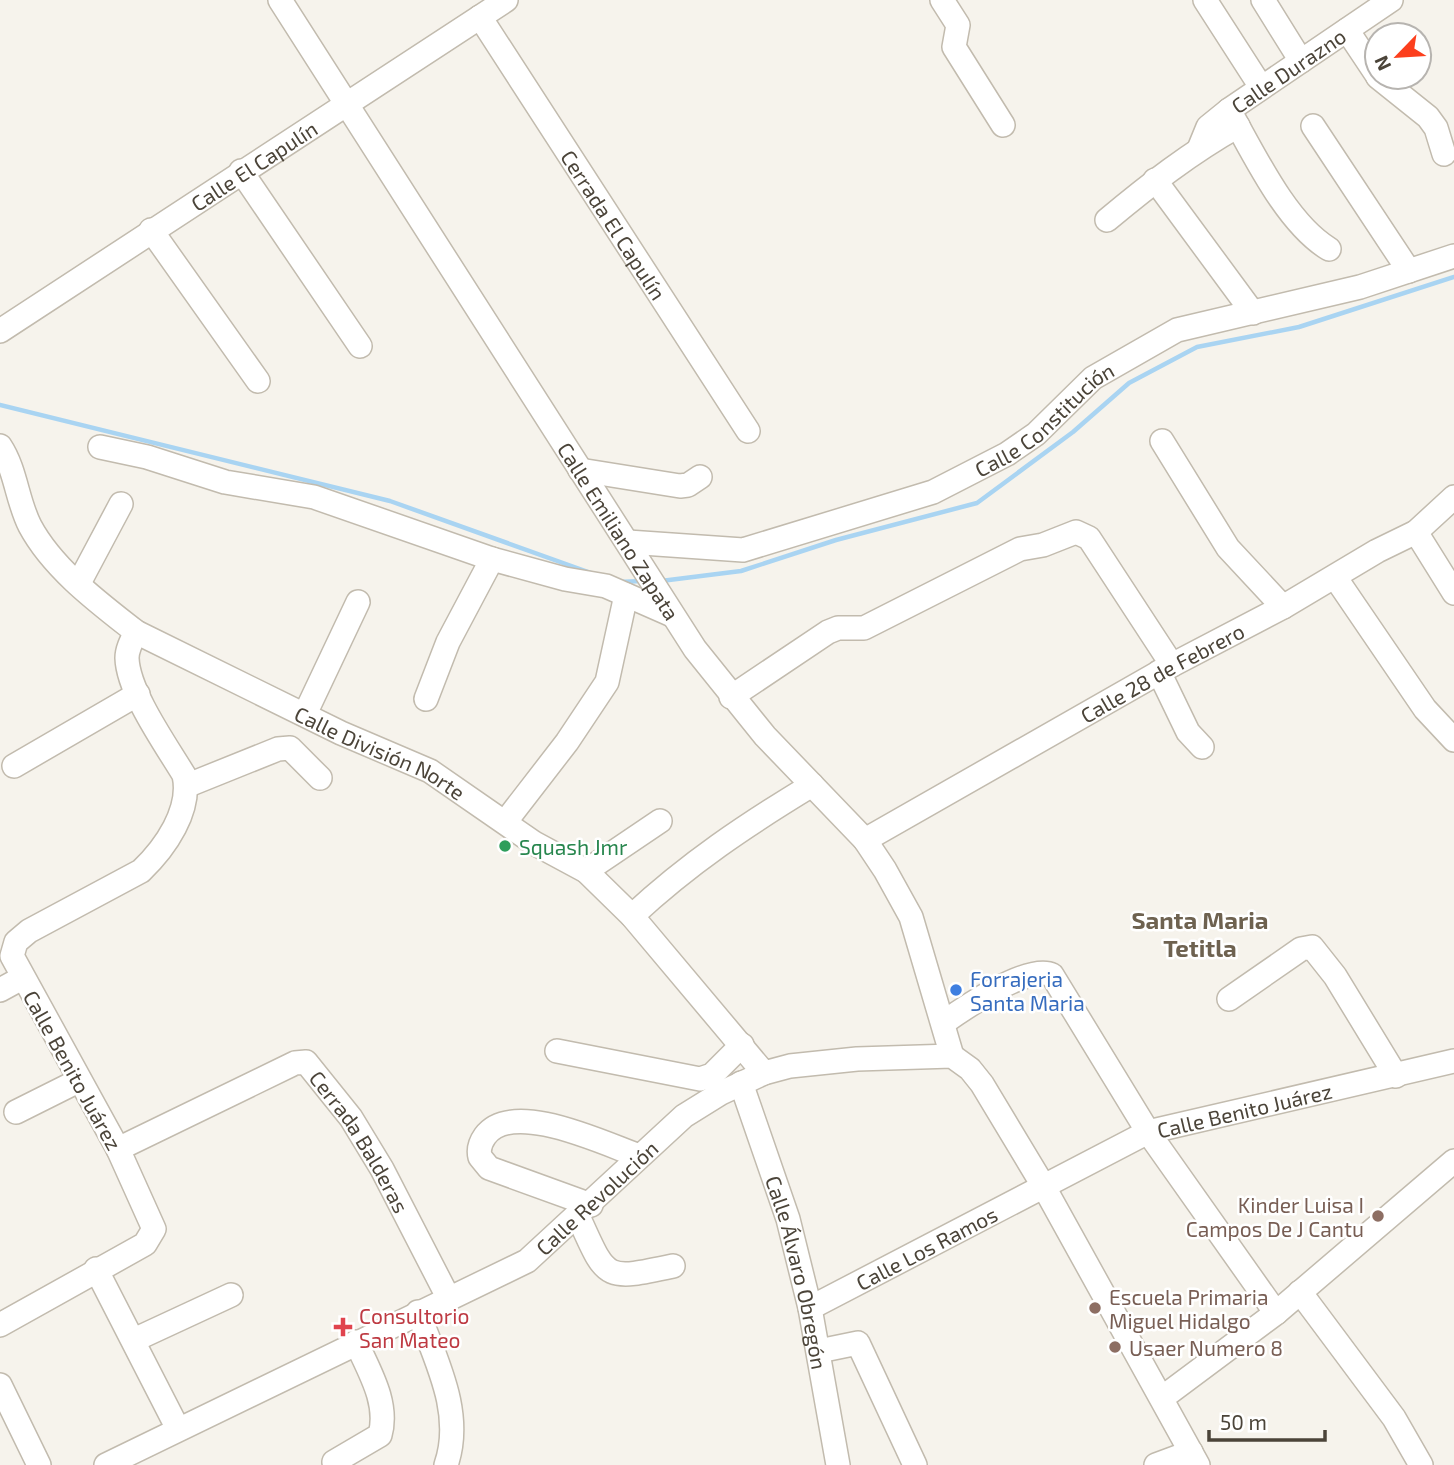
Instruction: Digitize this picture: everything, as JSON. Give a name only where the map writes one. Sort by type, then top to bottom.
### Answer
[{"type":"street","name":"Calle Emiliano Zapata","points":[[280,0],[632,548],[668,609],[731,697],[865,840],[911,917],[952,1056]]},
{"type":"street","name":"Calle El Capulín","points":[[0,331],[344,103],[506,0]]},
{"type":"street","points":[[942,0],[958,25],[954,47],[960,60],[1003,125]]},
{"type":"street","points":[[1205,0],[1261,87]]},
{"type":"street","points":[[1263,0],[1301,61]]},
{"type":"street","name":"Calle Durazno","points":[[1107,220],[1199,149],[1208,127],[1233,118],[1261,87],[1391,0]]},
{"type":"street","name":"Cerrada El Capulín","points":[[480,17],[748,431]]},
{"type":"street","points":[[1347,30],[1363,54]]},
{"type":"street","points":[[1396,91],[1428,117],[1436,128],[1444,154]]},
{"type":"street","points":[[1233,118],[1298,223],[1315,241],[1329,249]]},
{"type":"street","points":[[1313,126],[1409,271]]},
{"type":"street","points":[[241,171],[360,346]]},
{"type":"street","points":[[1156,180],[1253,313]]},
{"type":"street","points":[[151,230],[258,381]]},
{"type":"street","name":"Calle Constitución","points":[[632,548],[743,550],[933,492],[1007,454],[1036,434],[1093,378],[1129,355],[1177,330],[1360,287],[1454,256]]},
{"type":"street","points":[[1162,441],[1228,548],[1283,607]]},
{"type":"street","name":"Calle División Norte","points":[[0,446],[29,525],[54,559],[136,632],[341,733],[430,771],[506,821],[534,843],[586,871],[632,916],[764,1073]]},
{"type":"street","points":[[100,447],[147,457],[225,482],[314,497],[492,559],[565,579],[606,586],[668,609]]},
{"type":"street","points":[[580,470],[680,486],[688,485],[700,477]]},
{"type":"street","name":"Calle 28 de Febrero","points":[[865,840],[1165,669],[1283,607],[1377,551],[1416,532],[1454,497]]},
{"type":"street","points":[[79,583],[121,504]]},
{"type":"street","points":[[731,697],[828,632],[864,628],[1020,549],[1043,545],[1076,532],[1090,538],[1165,669],[1188,732],[1202,747]]},
{"type":"street","points":[[1416,532],[1454,593]]},
{"type":"street","points":[[426,699],[448,642],[492,559]]},
{"type":"street","points":[[1335,577],[1425,709],[1454,740]]},
{"type":"street","points":[[506,821],[567,742],[607,681],[626,595]]},
{"type":"street","points":[[305,713],[358,602]]},
{"type":"street","points":[[136,632],[127,656],[138,694],[184,775],[186,786],[278,749],[290,748],[320,778]]},
{"type":"street","points":[[14,766],[138,694]]},
{"type":"street","points":[[632,916],[679,873],[744,826],[812,785]]},
{"type":"street","name":"Calle Benito Juárez","points":[[96,1269],[145,1244],[154,1229],[118,1149],[78,1081],[12,956],[20,937],[141,871],[155,857],[179,818],[186,786]]},
{"type":"street","points":[[586,871],[660,821]]},
{"type":"street","points":[[1229,999],[1305,947],[1312,947],[1319,953],[1396,1076]]},
{"type":"street","points":[[943,1023],[1005,985],[1034,973],[1046,972],[1063,989],[1148,1132],[1276,1313]]},
{"type":"street","points":[[0,990],[22,978]]},
{"type":"street","points":[[557,1051],[700,1079],[712,1075],[742,1045]]},
{"type":"street","points":[[952,1056],[970,1069],[982,1084],[1044,1187],[1194,1458],[1156,1465]]},
{"type":"street","name":"Calle Revolución","points":[[110,1464],[527,1261],[684,1116],[741,1083],[790,1066],[857,1059],[952,1056]]},
{"type":"street","name":"Calle Benito Juárez","points":[[1044,1187],[1148,1132],[1454,1061]]},
{"type":"street","name":"Cerrada Balderas","points":[[118,1149],[295,1063],[306,1062],[351,1118],[382,1169],[449,1299]]},
{"type":"street","points":[[16,1112],[78,1081]]},
{"type":"street","name":"Calle Álvaro Obregón","points":[[741,1083],[788,1219],[819,1351],[838,1465]]},
{"type":"street","points":[[639,1156],[558,1129],[521,1120],[496,1125],[480,1142],[480,1157],[489,1168],[584,1210],[598,1259],[606,1270],[616,1276],[673,1266]]},
{"type":"street","points":[[1162,1398],[1276,1313],[1454,1161]]},
{"type":"street","name":"Calle Los Ramos","points":[[810,1308],[1044,1187]]},
{"type":"street","points":[[0,1325],[96,1269],[178,1429]]},
{"type":"street","points":[[1300,1292],[1388,1410],[1421,1465]]},
{"type":"street","points":[[134,1340],[231,1295]]},
{"type":"street","points":[[418,1312],[453,1417],[453,1442],[446,1465]]},
{"type":"street","points":[[334,1462],[380,1435],[385,1419],[356,1342]]},
{"type":"street","points":[[819,1351],[858,1343],[915,1465]]},
{"type":"street","points":[[0,1385],[39,1465]]},
{"type":"waterway","points":[[661,581],[741,571],[836,540],[977,503],[1073,432],[1129,383],[1197,347],[1299,327],[1454,277]]},
{"type":"waterway","points":[[0,405],[390,501],[591,573]]},
{"type":"waterway","points":[[619,582],[642,581]]},
{"type":"place","name":"Squash Jmr","points":[[505,846]]},
{"type":"place","name":"Forrajeria Santa Maria","points":[[956,990]]},
{"type":"place","name":"Kinder Luisa I Campos De J Cantu","points":[[1378,1216]]},
{"type":"place","name":"Escuela Primaria Miguel Hidalgo","points":[[1095,1308]]},
{"type":"place","name":"Consultorio San Mateo","points":[[343,1327]]},
{"type":"place","name":"Usaer Numero 8","points":[[1115,1347]]},
{"type":"district","name":"Santa Maria Tetitla","points":[[1200,933]]}]
